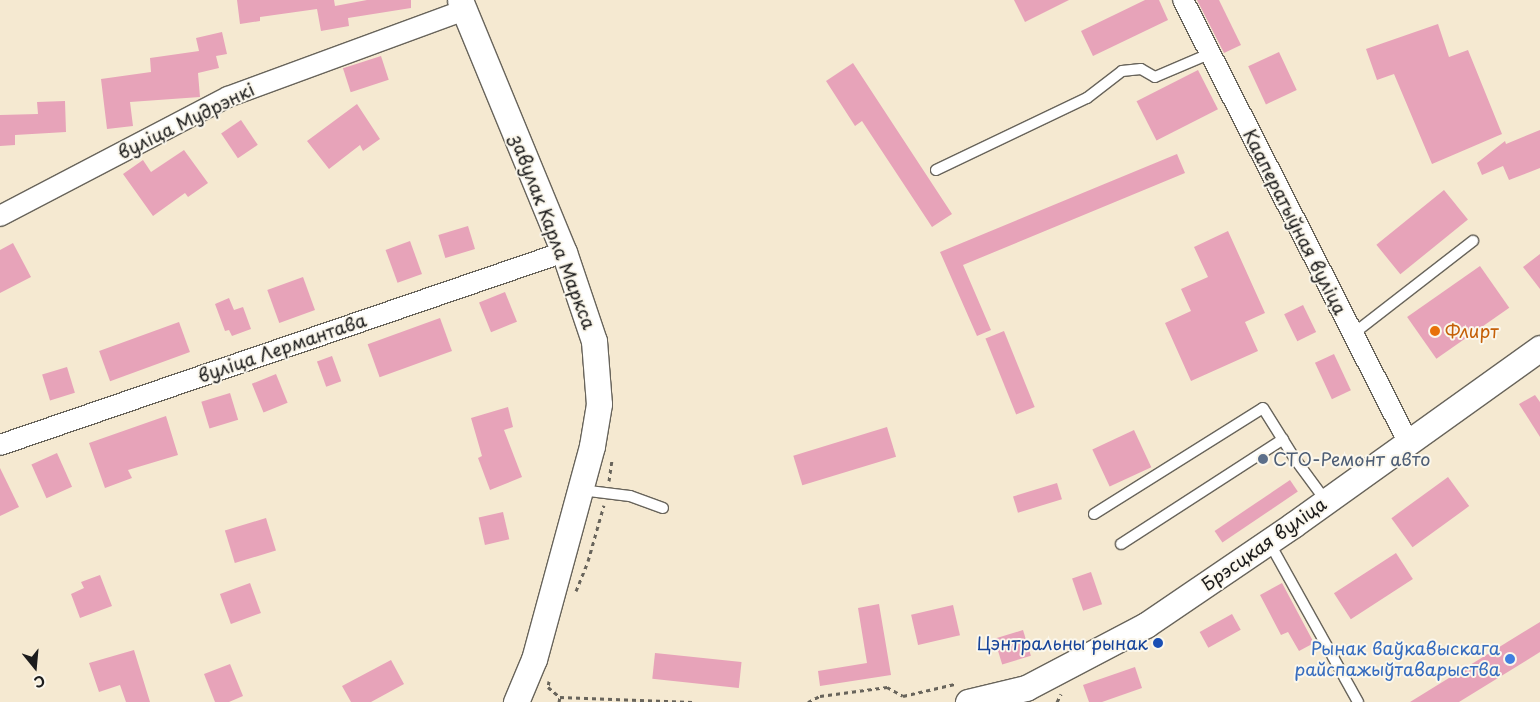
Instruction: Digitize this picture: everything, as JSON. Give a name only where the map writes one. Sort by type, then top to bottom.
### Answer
[{"type":"street","name":"Кааператыўная вуліца","points":[[1184,0],[1408,442]]},
{"type":"street","name":"вуліца Мудрэнкі","points":[[0,216],[228,97],[462,5]]},
{"type":"street","name":"завулак Карла Маркса","points":[[462,5],[564,252],[594,340],[597,377],[598,404],[592,446],[534,659],[516,702]]},
{"type":"street","name":"вуліца Лермантава","points":[[0,445],[564,252]]},
{"type":"street","name":"Брэсцкая вуліца","points":[[965,693],[1027,695],[1146,625],[1268,542],[1539,350]]},
{"type":"lane","points":[[936,170],[1087,98],[1122,71],[1141,69],[1155,77],[1210,54]]},
{"type":"lane","points":[[1353,334],[1473,241]]},
{"type":"lane","points":[[1094,514],[1263,408],[1326,501]]},
{"type":"lane","points":[[1121,544],[1283,439]]},
{"type":"lane","points":[[580,490],[630,496],[662,508]]},
{"type":"lane","points":[[1268,542],[1358,702]]},
{"type":"path","points":[[575,594],[588,561],[607,493],[613,456]]},
{"type":"path","points":[[549,677],[548,687],[560,700],[693,702]]},
{"type":"path","points":[[808,702],[820,696],[887,687],[903,696],[965,693]]},
{"type":"building","points":[[237,0],[334,0],[335,6],[367,0],[411,0],[411,8],[348,18],[349,26],[321,31],[317,9],[260,17],[260,21],[240,24]]},
{"type":"building","points":[[1014,0],[1069,0],[1025,22]]},
{"type":"building","points":[[1145,0],[1159,0],[1168,20],[1093,56],[1081,31]]},
{"type":"building","points":[[1197,0],[1219,0],[1241,45],[1224,53]]},
{"type":"building","points":[[1438,24],[1449,57],[1468,50],[1502,134],[1432,164],[1394,74],[1377,80],[1366,49]]},
{"type":"building","points":[[222,32],[227,54],[216,56],[219,68],[198,73],[200,97],[130,102],[133,126],[107,129],[101,79],[151,72],[150,58],[199,51],[196,38]]},
{"type":"building","points":[[1279,52],[1297,90],[1266,104],[1248,66]]},
{"type":"building","points":[[381,56],[389,80],[351,92],[343,68]]},
{"type":"building","points":[[853,63],[952,214],[932,227],[862,121],[855,126],[826,81]]},
{"type":"building","points":[[1198,70],[1218,109],[1156,141],[1137,101]]},
{"type":"building","points":[[65,101],[66,132],[15,135],[15,145],[0,146],[0,115],[38,114],[37,102]]},
{"type":"building","points":[[357,104],[380,139],[363,151],[360,145],[329,169],[307,141]]},
{"type":"building","points":[[241,120],[258,145],[238,158],[221,133]]},
{"type":"building","points":[[1540,130],[1540,168],[1509,180],[1503,166],[1482,175],[1477,163],[1505,141],[1506,144]]},
{"type":"building","points":[[184,150],[208,183],[188,197],[185,193],[153,216],[123,174],[143,160],[151,172]]},
{"type":"building","points":[[1177,154],[1185,173],[963,265],[991,330],[977,336],[940,252]]},
{"type":"building","points":[[1444,190],[1468,220],[1400,274],[1376,245]]},
{"type":"building","points":[[468,226],[475,249],[445,258],[438,235]]},
{"type":"building","points":[[1228,231],[1265,313],[1245,322],[1258,351],[1191,381],[1165,323],[1191,311],[1181,289],[1208,277],[1194,247]]},
{"type":"building","points":[[410,241],[422,274],[398,283],[386,250]]},
{"type":"building","points":[[13,243],[31,277],[0,293],[0,250]]},
{"type":"building","points":[[1540,254],[1540,289],[1523,267]]},
{"type":"building","points":[[1480,266],[1509,308],[1436,359],[1407,317]]},
{"type":"building","points":[[303,277],[315,310],[279,323],[267,290]]},
{"type":"building","points":[[505,292],[517,322],[491,332],[479,302]]},
{"type":"building","points":[[229,298],[234,310],[243,307],[251,329],[232,336],[229,330],[225,331],[215,304]]},
{"type":"building","points":[[1303,305],[1316,332],[1297,341],[1284,314]]},
{"type":"building","points":[[440,318],[452,351],[380,377],[368,344]]},
{"type":"building","points":[[179,322],[190,352],[110,381],[99,351]]},
{"type":"building","points":[[1004,331],[1035,407],[1016,415],[985,338]]},
{"type":"building","points":[[1334,354],[1351,390],[1332,399],[1315,363]]},
{"type":"building","points":[[332,356],[341,381],[326,387],[317,361]]},
{"type":"building","points":[[67,367],[75,393],[50,400],[42,375]]},
{"type":"building","points":[[276,374],[288,403],[264,412],[252,384]]},
{"type":"building","points":[[230,393],[238,420],[209,429],[201,402]]},
{"type":"building","points":[[1535,395],[1540,402],[1540,437],[1519,404]]},
{"type":"building","points":[[508,407],[513,427],[504,430],[522,477],[490,490],[478,458],[482,456],[471,418]]},
{"type":"building","points":[[166,416],[178,455],[128,470],[132,478],[105,488],[89,443]]},
{"type":"building","points":[[887,427],[896,457],[802,485],[793,456]]},
{"type":"building","points":[[1134,430],[1151,467],[1110,487],[1092,449]]},
{"type":"building","points":[[57,453],[72,487],[46,498],[31,464]]},
{"type":"building","points":[[0,468],[19,507],[0,516]]},
{"type":"building","points":[[1448,477],[1469,506],[1413,547],[1391,518]]},
{"type":"building","points":[[1290,480],[1298,492],[1222,542],[1215,531]]},
{"type":"building","points":[[1057,483],[1062,499],[1018,513],[1013,496]]},
{"type":"building","points":[[503,512],[509,539],[485,545],[479,518]]},
{"type":"building","points":[[266,518],[276,551],[235,563],[225,531]]},
{"type":"building","points":[[1396,553],[1413,579],[1351,619],[1334,593]]},
{"type":"building","points":[[1091,572],[1102,604],[1083,611],[1072,579]]},
{"type":"building","points":[[100,575],[112,606],[80,618],[71,594],[84,588],[81,582]]},
{"type":"building","points":[[250,583],[261,613],[231,624],[220,594]]},
{"type":"building","points":[[1282,583],[1314,643],[1299,651],[1288,632],[1281,635],[1260,595]]},
{"type":"building","points":[[879,604],[891,675],[820,686],[818,671],[867,663],[858,608]]},
{"type":"building","points":[[953,605],[960,635],[918,645],[911,615]]},
{"type":"building","points":[[1232,614],[1241,630],[1208,648],[1200,632]]},
{"type":"building","name":"Рынак ваўкавыскага райспажыўтаварыства","points":[[1540,622],[1540,652],[1459,702],[1410,702]]},
{"type":"building","points":[[1023,630],[1031,656],[1002,665],[994,639]]},
{"type":"building","points":[[134,650],[150,702],[126,702],[120,685],[99,692],[89,663]]},
{"type":"building","points":[[655,653],[742,662],[739,688],[652,679]]},
{"type":"building","points":[[391,660],[404,684],[371,702],[351,702],[342,686]]},
{"type":"building","points":[[230,664],[243,696],[229,702],[215,702],[204,674]]},
{"type":"building","points":[[1135,667],[1142,688],[1102,702],[1089,702],[1083,685]]},
{"type":"place","name":"Флирт","points":[[1435,331]]},
{"type":"place","name":"СТО-Ремонт авто","points":[[1263,459]]},
{"type":"place","name":"Цэнтральны рынак","points":[[1158,643]]},
{"type":"place","name":"Рынак ваўкавыскага райспажыўтаварыства","points":[[1510,659]]}]
